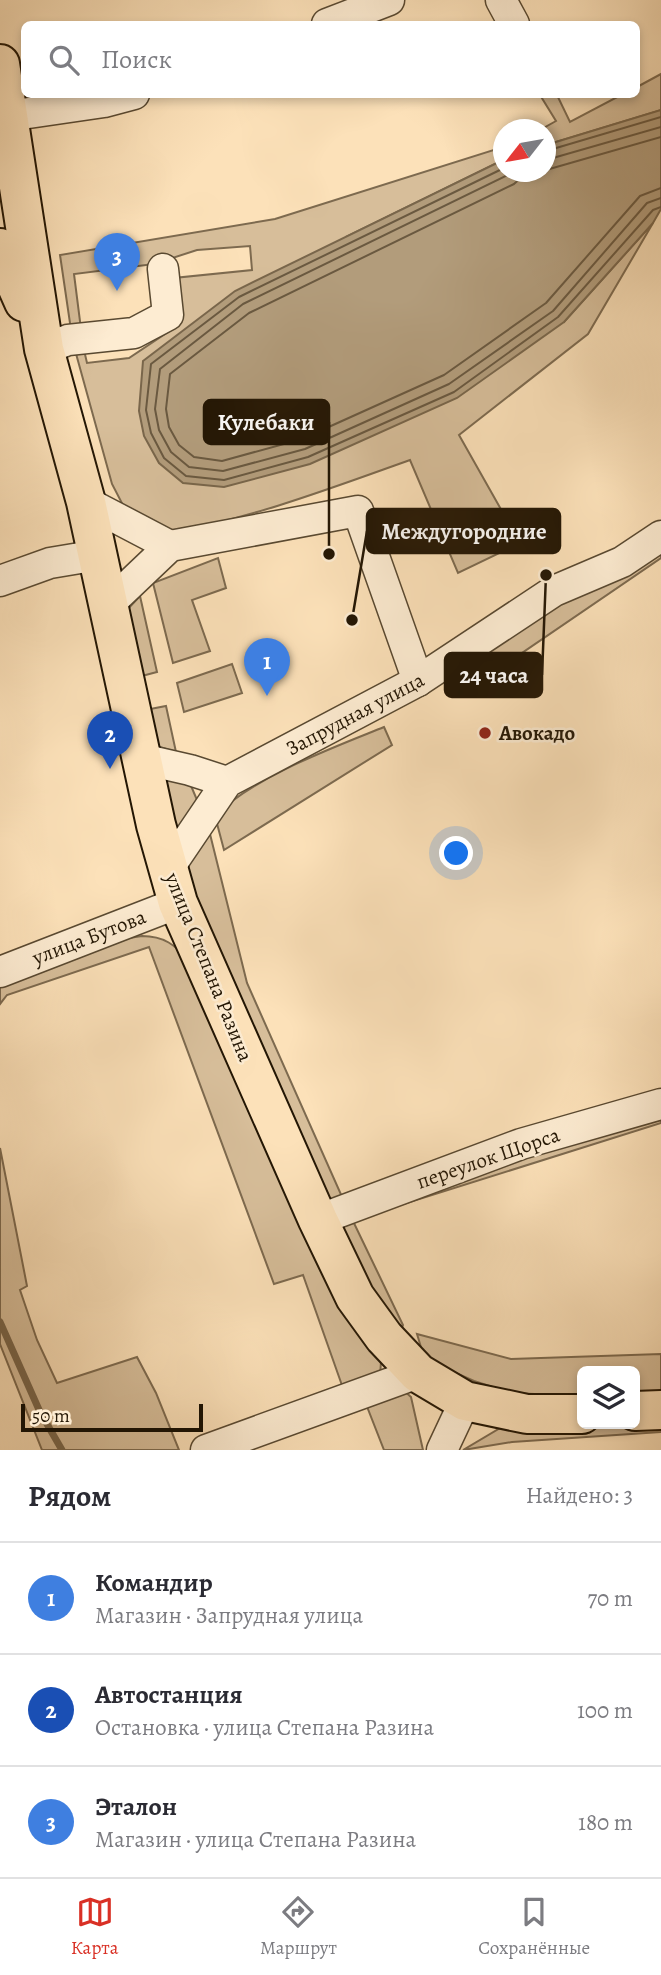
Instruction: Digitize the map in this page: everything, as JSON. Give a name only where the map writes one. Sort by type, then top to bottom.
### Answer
[{"type":"main road","name":"улица Степана Разина","points":[[0,64],[8,116],[11,208],[44,349],[86,502],[142,760],[173,886],[318,1220],[355,1297],[384,1338],[418,1373],[465,1401],[527,1414],[577,1414]]},
{"type":"main road","name":"улица Степана Разина","points":[[2,255],[44,349]]},
{"type":"main road","points":[[640,1411],[661,1410]]},
{"type":"street","points":[[335,21],[389,0]]},
{"type":"street","points":[[501,0],[512,21]]},
{"type":"street","points":[[8,116],[119,98]]},
{"type":"street","points":[[44,349],[68,340],[134,333],[167,315],[163,269]]},
{"type":"street","points":[[86,502],[170,546]]},
{"type":"street","points":[[109,604],[170,546],[358,511],[418,681]]},
{"type":"street","name":"Запрудная улица","points":[[173,886],[227,782],[418,681],[554,591],[622,562],[661,536]]},
{"type":"street","points":[[0,581],[50,563],[98,555]]},
{"type":"street","points":[[142,760],[190,770],[227,782]]},
{"type":"street","name":"улица Бутова","points":[[0,972],[173,886]]},
{"type":"street","name":"переулок Щорса","points":[[318,1220],[521,1144],[661,1104]]},
{"type":"street","points":[[206,1450],[418,1373]]},
{"type":"street","points":[[442,1450],[465,1401]]},
{"type":"shaded area","points":[[661,74],[661,110],[556,142],[556,119],[542,98],[558,98],[570,122],[615,98],[640,98],[640,85]]},
{"type":"shaded area","points":[[493,150],[493,165],[348,236],[564,322],[653,223],[588,334],[459,435],[520,543],[458,573],[410,460],[258,512],[164,534],[126,511],[112,484],[75,350],[84,350],[87,363],[129,358],[180,324],[174,278],[252,270],[250,246],[197,250],[154,264],[74,274],[81,329],[71,330],[60,255],[275,219]]},
{"type":"shaded area","points":[[661,544],[661,558],[497,670],[482,690],[488,646]]},
{"type":"shaded area","points":[[218,558],[226,588],[192,600],[210,651],[173,663],[153,583]]},
{"type":"shaded area","points":[[140,596],[157,672],[138,677],[124,613]]},
{"type":"shaded area","points":[[232,664],[242,693],[184,712],[177,683]]},
{"type":"shaded area","points":[[166,706],[176,752],[153,745],[145,710]]},
{"type":"shaded area","points":[[384,727],[392,745],[224,850],[215,816],[231,802],[271,776]]},
{"type":"shaded area","points":[[158,775],[189,781],[197,800],[173,843]]},
{"type":"shaded area","points":[[208,826],[247,983],[343,1199],[330,1205],[182,872]]},
{"type":"shaded area","points":[[142,936],[169,942],[190,961],[382,1347],[380,1376],[344,1391],[303,1275],[274,1284],[149,947],[7,995],[0,1004],[0,987],[129,938]]},
{"type":"shaded area","points":[[661,1113],[661,1123],[362,1217],[534,1150]]},
{"type":"shaded area","points":[[0,1148],[27,1286],[20,1290],[37,1340],[57,1383],[137,1357],[156,1393],[179,1450],[42,1450],[0,1344]]},
{"type":"shaded area","points":[[352,1219],[403,1325],[400,1333],[373,1294],[339,1225]]},
{"type":"shaded area","points":[[417,1334],[511,1359],[661,1354],[661,1393],[640,1395],[640,1366],[577,1366],[577,1396],[511,1393],[440,1366],[423,1354]]},
{"type":"shaded area","points":[[400,1387],[411,1397],[423,1450],[384,1450],[366,1404]]},
{"type":"shaded area","points":[[661,1416],[661,1432],[512,1442],[463,1450],[517,1418],[577,1424],[577,1429],[640,1429],[640,1422]]},
{"type":"water","points":[[661,110],[661,209],[653,223],[564,322],[457,398],[310,464],[224,487],[183,483],[159,463],[144,436],[139,411],[143,361],[235,291],[493,165],[493,182],[556,182],[556,142]]},
{"type":"waterway","points":[[0,1322],[40,1412],[62,1450]]},
{"type":"place","name":"Эталон","points":[[117,291]]},
{"type":"place","name":"Кулебаки","points":[[329,554]]},
{"type":"place","name":"24 часа","points":[[546,575]]},
{"type":"place","name":"Междугородние","points":[[352,620]]},
{"type":"place","name":"Командир","points":[[267,696]]},
{"type":"place","name":"Авокадо","points":[[485,733]]},
{"type":"place","name":"Автостанция","points":[[110,769]]}]
